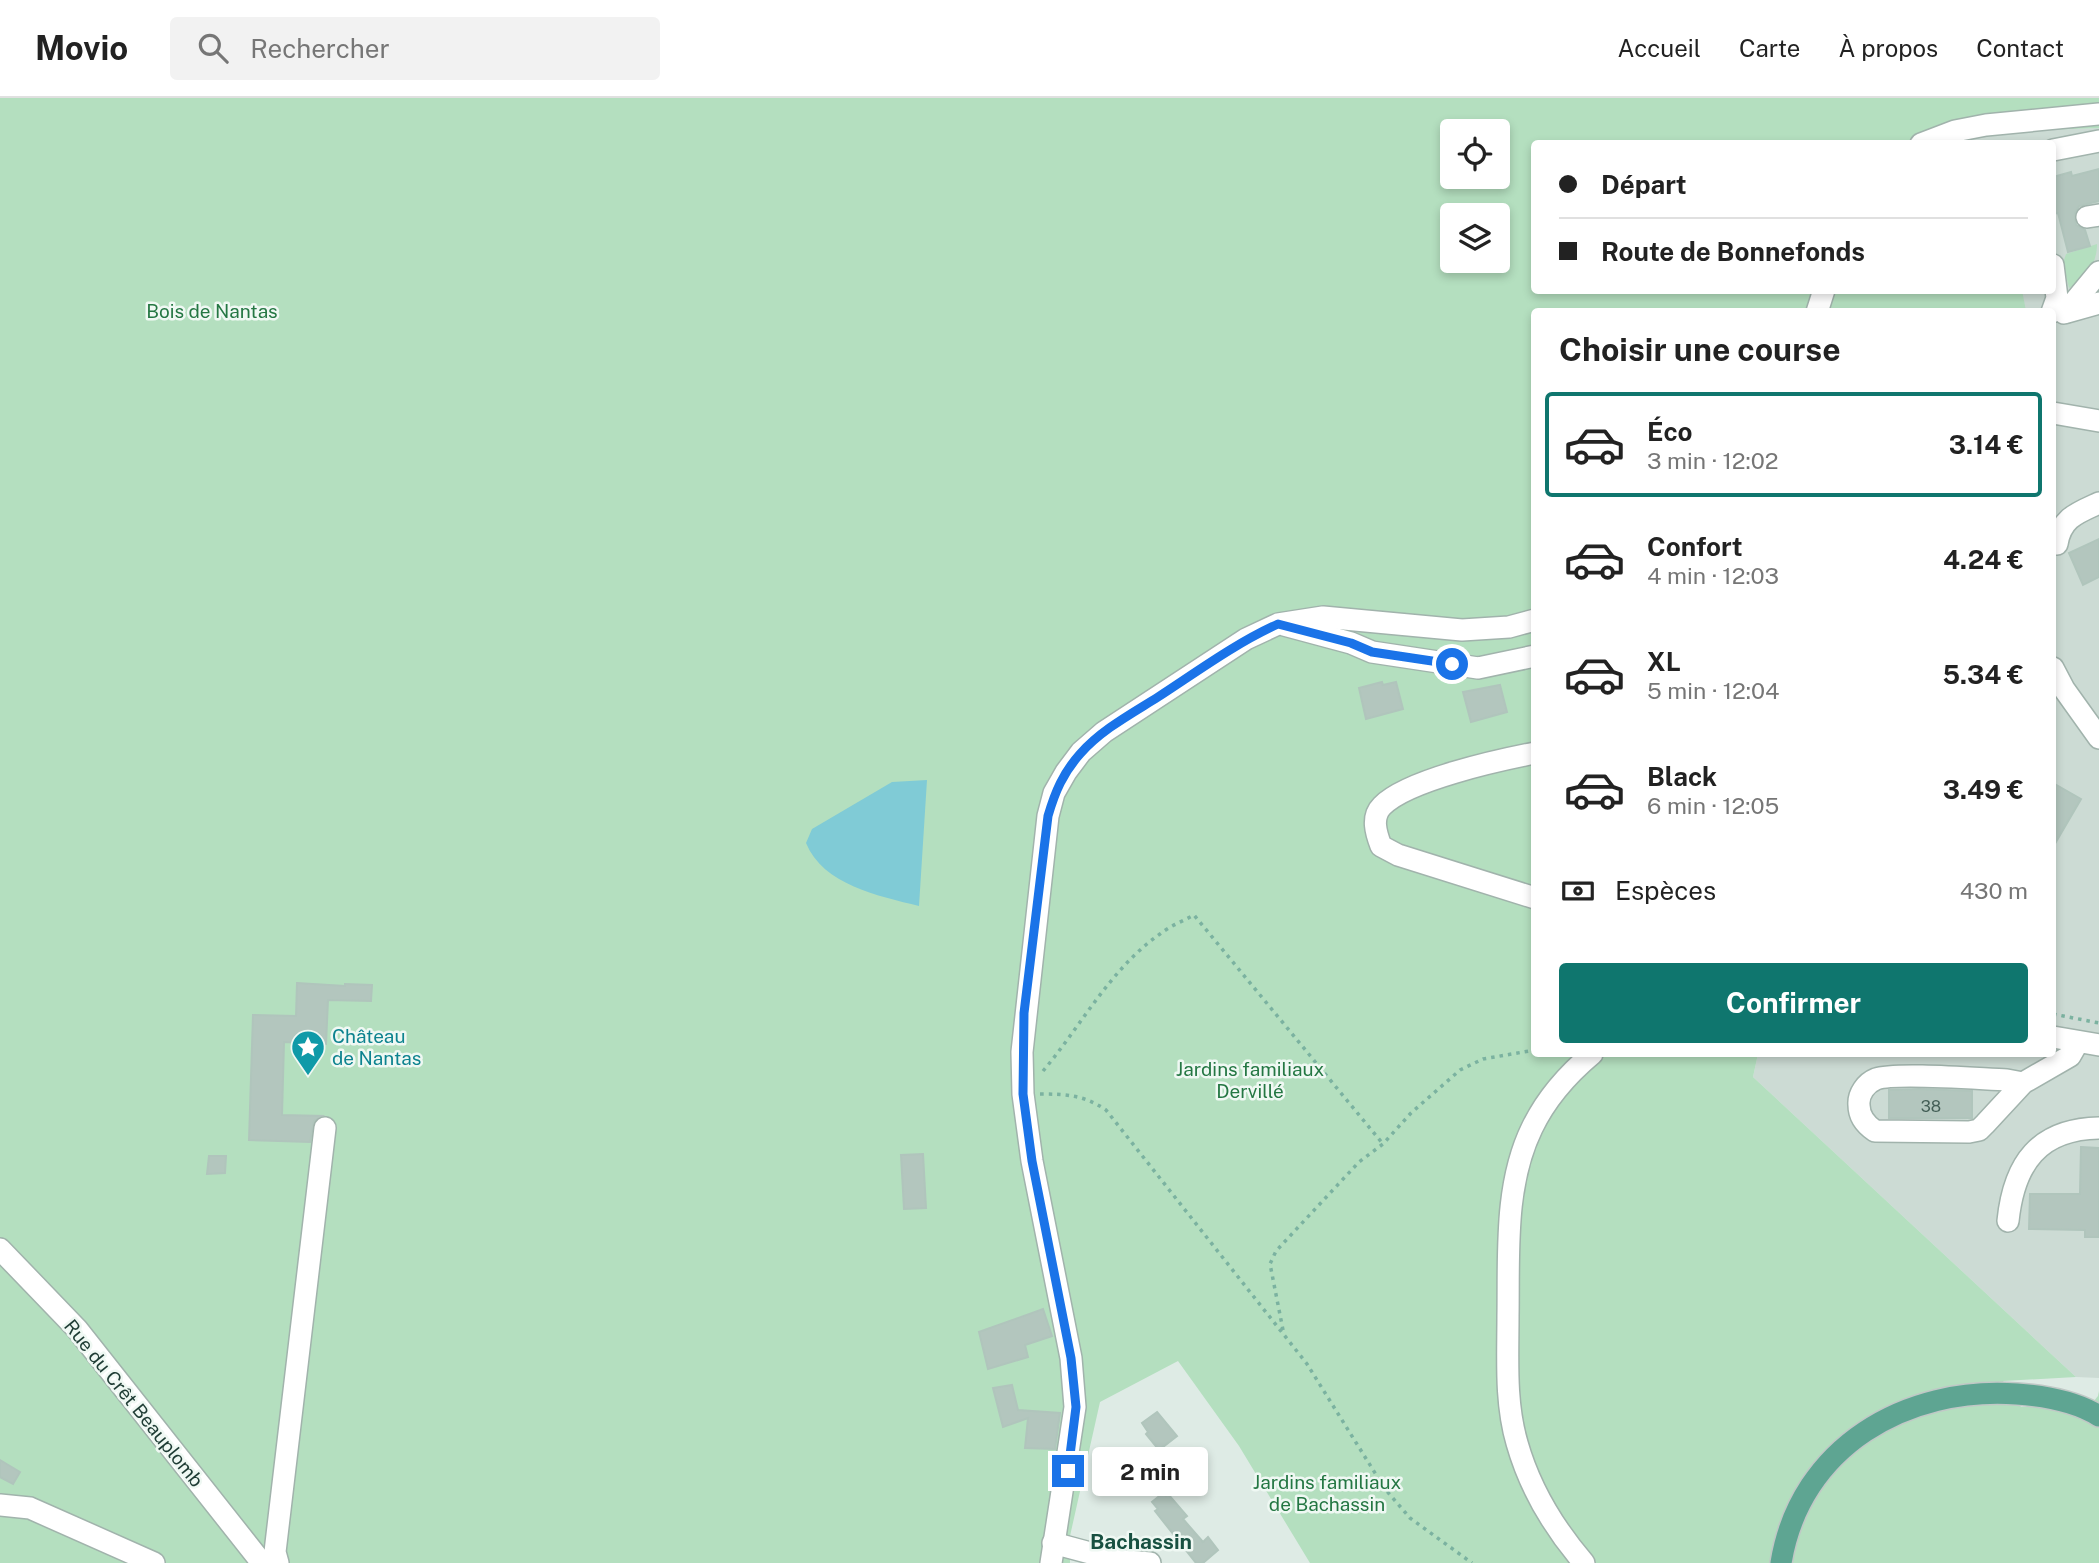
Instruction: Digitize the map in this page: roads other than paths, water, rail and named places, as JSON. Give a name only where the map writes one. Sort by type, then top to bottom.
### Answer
[{"type":"main road","points":[[1781,1563],[1795,1516],[1812,1484],[1836,1455],[1865,1430],[1901,1410],[1948,1396],[1989,1392],[2064,1400],[2099,1416]]},
{"type":"street","points":[[1931,140],[1955,131],[1989,134],[2099,114]]},
{"type":"street","points":[[2056,149],[2099,141]]},
{"type":"street","points":[[2057,314],[2099,272]]},
{"type":"street","points":[[2056,294],[2057,314]]},
{"type":"street","points":[[2057,314],[2099,303]]},
{"type":"street","points":[[2056,414],[2099,421]]},
{"type":"street","points":[[2057,544],[2064,523],[2073,514],[2099,503]]},
{"type":"street","points":[[1150,1563],[1052,1553],[1068,1471],[1076,1407],[1071,1358],[1032,1161],[1023,1094],[1024,1013],[1048,816],[1055,793],[1081,752],[1104,732],[1246,639],[1278,624],[1323,617],[1462,630],[1509,626],[1531,621]]},
{"type":"street","points":[[1278,624],[1351,643],[1372,652],[1478,668],[1531,657]]},
{"type":"street","points":[[2056,674],[2099,738]]},
{"type":"street","points":[[1531,754],[1447,775],[1396,796],[1380,807],[1374,827],[1381,846],[1398,855],[1531,897]]},
{"type":"street","points":[[2056,1038],[2089,1043]]},
{"type":"street","points":[[2023,1083],[2007,1080],[1886,1077],[1867,1086],[1859,1098],[1859,1106],[1864,1123],[1875,1131],[1979,1130],[2023,1083],[2089,1043]]},
{"type":"street","points":[[1584,1563],[1560,1534],[1542,1506],[1517,1443],[1508,1390],[1509,1264],[1510,1211],[1520,1161],[1532,1128],[1572,1071],[1588,1057]]},
{"type":"street","points":[[278,1563],[275,1552],[325,1128]]},
{"type":"street","points":[[2008,1221],[2013,1185],[2032,1154],[2048,1139],[2059,1134],[2099,1128]]},
{"type":"street","name":"Rue du Crêt Beauplomb","points":[[0,1249],[77,1329],[262,1563]]},
{"type":"street","points":[[0,1506],[30,1508],[154,1563]]},
{"type":"water","points":[[927,780],[919,906],[854,887],[825,869],[814,857],[806,843],[812,829],[892,782]]},
{"type":"place","name":"Château de Nantas","points":[[308,1077]]},
{"type":"district","name":"Bachassin","points":[[1141,1541]]},
{"type":"park label","name":"Bois de Nantas","points":[[212,311]]},
{"type":"park label","name":"Jardins familiaux Dervillé","points":[[1250,1080]]},
{"type":"park label","name":"Jardins familiaux de Bachassin","points":[[1327,1493]]}]
